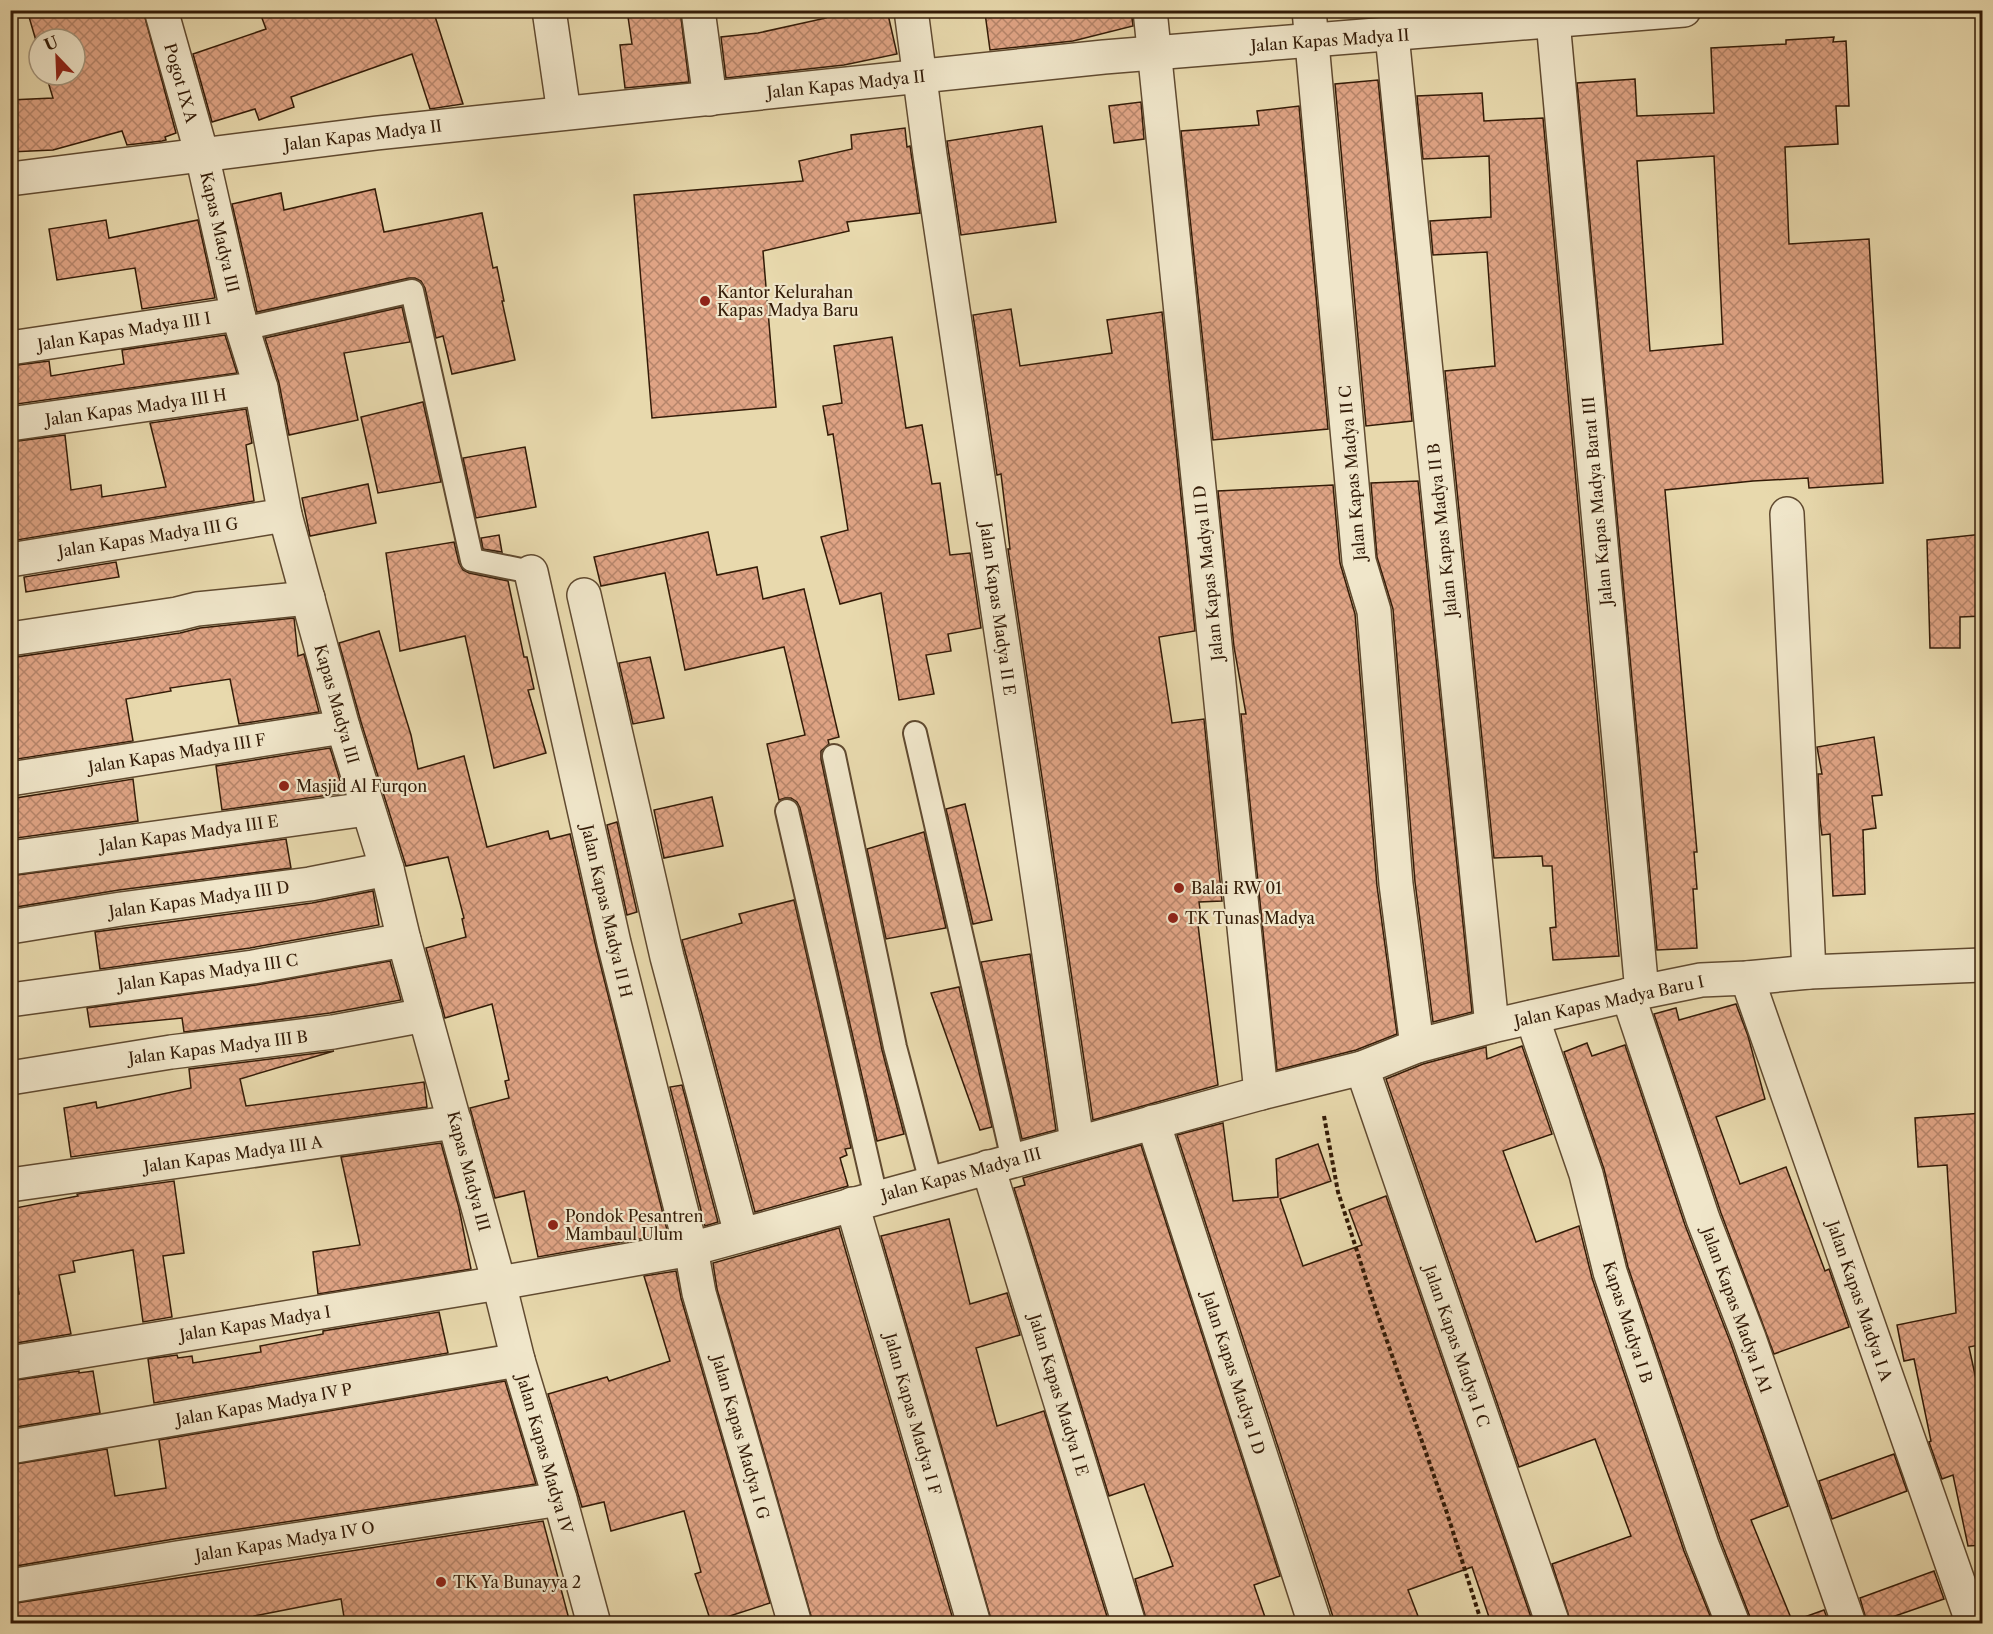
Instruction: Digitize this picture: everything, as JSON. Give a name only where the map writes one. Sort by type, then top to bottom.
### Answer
[{"type":"street","name":"Pogot IX A","points":[[161,10],[202,155]]},
{"type":"street","points":[[549,10],[564,114]]},
{"type":"street","points":[[698,10],[710,99]]},
{"type":"street","name":"Jalan Kapas Madya II E","points":[[911,10],[1077,1142]]},
{"type":"street","name":"Jalan Kapas Madya II D","points":[[1150,10],[1261,1093]]},
{"type":"street","name":"Jalan Kapas Madya II","points":[[10,179],[377,133],[1155,53],[1310,26],[1392,35],[1552,16],[1684,10]]},
{"type":"street","name":"Jalan Kapas Madya Barat III","points":[[1552,16],[1635,994]]},
{"type":"street","name":"Jalan Kapas Madya II C","points":[[1310,26],[1359,561],[1374,610],[1396,884],[1417,1046]]},
{"type":"street","name":"Jalan Kapas Madya II B","points":[[1392,35],[1492,1026]]},
{"type":"street","name":"Kapas Madya III","points":[[202,155],[241,321],[261,388],[285,514],[343,727],[387,869],[404,940],[499,1283]]},
{"type":"street","name":"Jalan Kapas Madya III I","points":[[10,348],[241,321]]},
{"type":"street","name":"Jalan Kapas Madya III H","points":[[10,424],[261,388]]},
{"type":"street","name":"Jalan Kapas Madya III G","points":[[10,560],[285,514]]},
{"type":"street","points":[[1787,514],[1809,972]]},
{"type":"street","name":"Jalan Kapas Madya II H","points":[[531,572],[614,943],[691,1249]]},
{"type":"street","points":[[585,595],[667,957],[741,1234]]},
{"type":"street","points":[[10,639],[197,609],[308,598]]},
{"type":"street","name":"Jalan Kapas Madya III F","points":[[10,779],[343,727]]},
{"type":"street","points":[[584,810],[630,797]]},
{"type":"street","name":"Jalan Kapas Madya III E","points":[[10,858],[368,808]]},
{"type":"street","name":"Jalan Kapas Madya III D","points":[[10,927],[121,909],[310,884],[387,869]]},
{"type":"street","name":"Jalan Kapas Madya III C","points":[[10,1000],[253,968],[404,940]]},
{"type":"street","name":"Jalan Kapas Madya Baru I","points":[[1417,1046],[1492,1026],[1701,980],[1809,972],[1983,964]]},
{"type":"street","name":"Jalan Kapas Madya I A","points":[[1747,978],[1974,1623]]},
{"type":"street","name":"Jalan Kapas Madya I A1","points":[[1635,994],[1703,1219],[1749,1338],[1849,1623]]},
{"type":"street","name":"Jalan Kapas Madya III B","points":[[10,1078],[171,1052],[333,1032],[425,1015]]},
{"type":"street","name":"Kapas Madya I B","points":[[1532,1017],[1586,1174],[1610,1272],[1702,1545],[1733,1623]]},
{"type":"street","name":"Jalan Kapas Madya III","points":[[499,1283],[691,1249],[1077,1142],[1362,1068],[1417,1046]]},
{"type":"street","name":"Jalan Kapas Madya I C","points":[[1362,1068],[1553,1623]]},
{"type":"street","name":"Jalan Kapas Madya III A","points":[[10,1185],[455,1122]]},
{"type":"street","name":"Jalan Kapas Madya I D","points":[[1152,1122],[1316,1623]]},
{"type":"street","name":"Jalan Kapas Madya I E","points":[[1000,1164],[1129,1623]]},
{"type":"street","name":"Jalan Kapas Madya I F","points":[[864,1200],[974,1623]]},
{"type":"street","name":"Jalan Kapas Madya I G","points":[[691,1249],[699,1293],[795,1623]]},
{"type":"street","name":"Jalan Kapas Madya IV","points":[[499,1283],[518,1360],[594,1623]]},
{"type":"street","name":"Jalan Kapas Madya I","points":[[10,1363],[499,1283]]},
{"type":"street","name":"Jalan Kapas Madya IV P","points":[[10,1447],[518,1360]]},
{"type":"street","name":"Jalan Kapas Madya IV O","points":[[10,1586],[560,1499]]},
{"type":"lane","points":[[241,321],[412,291],[472,560],[531,572]]},
{"type":"lane","points":[[915,734],[1000,1164]]},
{"type":"lane","points":[[834,756],[895,1047],[931,1182]]},
{"type":"lane","points":[[787,811],[864,1200]]},
{"type":"path","points":[[1317,1080],[1338,1192],[1482,1623]]},
{"type":"building","points":[[27,10],[143,10],[176,133],[165,137],[166,140],[162,141],[127,145],[122,131],[53,150],[10,152],[10,100],[53,98],[50,87],[87,87],[87,27],[32,27]]},
{"type":"building","points":[[259,10],[433,10],[463,104],[430,109],[412,54],[291,97],[294,107],[259,120],[255,109],[212,122],[193,54],[266,29]]},
{"type":"building","points":[[627,10],[680,10],[689,82],[625,88],[620,45],[632,44]]},
{"type":"building","points":[[824,10],[887,10],[897,54],[844,65],[726,78],[721,37],[758,33],[826,18]]},
{"type":"building","points":[[1008,10],[1131,10],[1133,26],[1073,41],[990,50],[985,13]]},
{"type":"building","points":[[1834,37],[1833,42],[1846,41],[1849,106],[1836,106],[1838,144],[1785,147],[1789,244],[1869,239],[1883,483],[1809,488],[1808,478],[1665,490],[1697,852],[1694,852],[1697,889],[1693,889],[1697,948],[1657,950],[1577,83],[1635,79],[1637,116],[1714,113],[1711,48],[1786,44],[1786,40]],"holes":[[[1714,156],[1723,344],[1650,351],[1637,161]]]},
{"type":"building","points":[[1378,80],[1412,421],[1366,426],[1335,84]]},
{"type":"building","points":[[1482,93],[1484,121],[1543,118],[1619,956],[1553,960],[1550,928],[1556,927],[1552,866],[1543,866],[1542,856],[1494,858],[1445,371],[1495,366],[1487,252],[1433,255],[1430,221],[1491,217],[1489,156],[1423,159],[1417,96]]},
{"type":"building","points":[[1141,102],[1144,139],[1114,143],[1109,106]]},
{"type":"building","points":[[1299,106],[1328,429],[1213,440],[1181,131],[1259,125],[1257,111]]},
{"type":"building","points":[[1042,126],[1056,222],[961,235],[947,141]]},
{"type":"building","name":"Kantor Kelurahan Kapas Madya Baru","points":[[905,128],[920,213],[847,222],[849,231],[763,251],[776,407],[652,418],[634,195],[803,181],[799,161],[852,149],[851,135]]},
{"type":"building","points":[[375,189],[384,232],[482,213],[493,268],[497,267],[515,360],[452,374],[443,336],[436,338],[425,288],[421,281],[415,278],[257,312],[232,204],[281,193],[284,210]]},
{"type":"building","points":[[106,220],[109,238],[198,220],[215,298],[142,309],[135,268],[57,280],[49,229]]},
{"type":"building","points":[[402,307],[410,342],[344,353],[358,420],[289,435],[279,383],[265,338]]},
{"type":"building","points":[[1011,309],[1020,366],[1112,353],[1107,320],[1162,312],[1195,631],[1159,637],[1172,723],[1204,719],[1222,901],[1199,902],[1202,925],[1198,925],[1218,1085],[1093,1120],[1008,549],[1010,549],[1001,474],[997,475],[973,315]]},
{"type":"building","points":[[225,335],[237,373],[10,405],[10,366],[49,361],[51,376],[124,364],[122,350]]},
{"type":"building","points":[[892,337],[906,428],[922,425],[932,484],[940,483],[950,555],[970,553],[981,628],[948,634],[951,651],[926,655],[934,694],[899,700],[881,593],[840,604],[821,537],[848,530],[833,434],[828,435],[823,406],[842,403],[834,346]]},
{"type":"building","points":[[423,402],[441,482],[378,493],[361,417]]},
{"type":"building","points":[[246,409],[252,443],[246,445],[254,501],[17,540],[15,527],[10,528],[10,442],[65,435],[71,490],[101,485],[102,497],[166,487],[150,423]]},
{"type":"building","points":[[525,447],[536,507],[476,518],[463,458]]},
{"type":"building","points":[[1418,481],[1472,1012],[1433,1022],[1415,882],[1393,609],[1377,557],[1371,483]]},
{"type":"building","points":[[368,484],[376,523],[310,536],[302,498]]},
{"type":"building","points":[[1333,485],[1340,563],[1355,614],[1377,886],[1397,1034],[1356,1050],[1277,1070],[1241,714],[1246,714],[1234,647],[1218,491]]},
{"type":"building","points":[[708,532],[717,575],[757,567],[763,599],[804,589],[839,737],[828,740],[829,744],[821,751],[821,759],[882,1050],[904,1134],[877,1141],[800,808],[791,798],[779,800],[767,744],[805,735],[784,647],[685,670],[665,573],[601,586],[594,557]]},
{"type":"building","points":[[1983,534],[1983,616],[1960,617],[1960,648],[1930,648],[1927,540]]},
{"type":"building","points":[[499,535],[502,552],[483,549],[481,538]]},
{"type":"building","points":[[454,542],[463,570],[508,581],[524,657],[527,657],[534,689],[528,690],[546,753],[494,768],[465,636],[400,651],[386,553]]},
{"type":"building","points":[[116,562],[119,577],[26,592],[24,577]]},
{"type":"building","points":[[294,618],[298,656],[304,654],[319,712],[239,724],[230,679],[170,688],[171,691],[126,699],[133,741],[11,760],[10,658],[180,633],[200,628]]},
{"type":"building","points":[[379,631],[411,735],[418,769],[464,756],[487,847],[548,831],[550,839],[570,834],[668,1234],[538,1257],[524,1191],[495,1198],[470,1108],[509,1098],[505,1081],[509,1080],[492,1004],[445,1018],[426,948],[466,937],[462,919],[464,918],[448,857],[406,866],[339,643]]},
{"type":"building","points":[[650,657],[664,718],[633,724],[619,663]]},
{"type":"building","points":[[1874,737],[1882,795],[1872,796],[1876,828],[1863,830],[1865,894],[1833,896],[1830,834],[1822,835],[1820,820],[1818,774],[1822,774],[1817,747]]},
{"type":"building","name":"Masjid Al Furqon","points":[[330,748],[344,793],[222,810],[216,766]]},
{"type":"building","points":[[133,779],[138,821],[10,839],[10,799]]},
{"type":"building","points":[[712,797],[723,846],[664,858],[654,810]]},
{"type":"building","points":[[965,804],[992,920],[973,924],[946,809]]},
{"type":"building","points":[[617,822],[637,912],[627,915],[607,825]]},
{"type":"building","points":[[924,832],[946,928],[886,939],[867,849]]},
{"type":"building","points":[[286,839],[291,868],[119,890],[10,908],[10,876]]},
{"type":"building","points":[[373,891],[379,925],[250,948],[100,969],[95,932],[312,903]]},
{"type":"building","points":[[794,900],[851,1148],[845,1149],[847,1155],[840,1158],[848,1186],[755,1212],[682,940],[742,923],[739,914]]},
{"type":"building","points":[[1030,954],[1056,1130],[1022,1139],[981,962]]},
{"type":"building","points":[[390,961],[401,1000],[330,1013],[184,1032],[182,1018],[90,1027],[87,1008],[256,985]]},
{"type":"building","points":[[959,987],[992,1127],[980,1130],[931,993]]},
{"type":"building","points":[[1736,1004],[1748,1036],[1765,1099],[1716,1117],[1740,1184],[1786,1167],[1825,1271],[1829,1269],[1849,1327],[1774,1354],[1721,1213],[1654,1014],[1676,1008],[1679,1020]]},
{"type":"building","points":[[1587,1043],[1592,1056],[1625,1045],[1685,1225],[1731,1344],[1788,1506],[1751,1520],[1793,1623],[1751,1623],[1720,1539],[1628,1267],[1604,1169],[1564,1052]]},
{"type":"building","points":[[1522,1046],[1552,1134],[1503,1151],[1536,1242],[1579,1226],[1592,1278],[1684,1551],[1713,1623],[1571,1623],[1552,1564],[1631,1536],[1595,1439],[1519,1467],[1386,1079],[1423,1064],[1486,1047],[1487,1059]]},
{"type":"building","points":[[334,1051],[240,1079],[246,1106],[424,1082],[427,1107],[71,1157],[64,1108],[96,1102],[97,1108],[191,1088],[189,1069]]},
{"type":"building","points":[[682,1085],[718,1222],[705,1226],[670,1087]]},
{"type":"building","points":[[1983,1113],[1983,1331],[1976,1331],[1979,1345],[1969,1347],[1983,1412],[1983,1545],[1968,1546],[1953,1475],[1942,1479],[1929,1442],[1931,1441],[1914,1359],[1904,1361],[1897,1325],[1956,1313],[1947,1165],[1918,1167],[1915,1118]]},
{"type":"building","points":[[1223,1123],[1233,1201],[1278,1197],[1276,1159],[1318,1144],[1331,1181],[1280,1199],[1303,1266],[1362,1245],[1349,1210],[1386,1196],[1533,1623],[1491,1623],[1472,1567],[1408,1590],[1418,1616],[1398,1623],[1335,1623],[1177,1135]]},
{"type":"building","points":[[441,1143],[459,1208],[471,1269],[318,1294],[313,1252],[360,1245],[341,1157]]},
{"type":"building","points":[[1141,1145],[1280,1576],[1254,1585],[1267,1623],[1147,1623],[1135,1579],[1173,1566],[1144,1484],[1109,1496],[1014,1188],[1025,1185],[1023,1178]]},
{"type":"building","points":[[174,1181],[184,1253],[163,1256],[172,1317],[143,1322],[133,1250],[73,1261],[75,1272],[59,1275],[71,1334],[10,1344],[10,1296],[19,1294],[10,1246],[10,1209],[78,1196],[77,1194]]},
{"type":"building","points":[[949,1219],[970,1304],[1007,1293],[1020,1335],[976,1348],[997,1426],[1044,1411],[1109,1623],[992,1623],[881,1236]]},
{"type":"building","points":[[839,1228],[954,1623],[813,1623],[717,1289],[713,1263]]},
{"type":"building","points":[[676,1271],[681,1298],[770,1603],[711,1622],[695,1574],[701,1572],[684,1511],[611,1531],[604,1502],[582,1507],[548,1394],[607,1377],[609,1381],[670,1361],[644,1276]]},
{"type":"building","points":[[439,1312],[448,1353],[154,1403],[148,1359],[177,1355],[178,1358],[192,1356],[193,1363],[261,1352],[260,1346],[323,1334],[323,1331]]},
{"type":"building","points":[[79,1371],[79,1373],[93,1371],[100,1413],[10,1428],[10,1381]]},
{"type":"building","points":[[505,1381],[536,1484],[174,1539],[10,1567],[10,1465],[107,1449],[115,1496],[166,1488],[159,1440]]},
{"type":"building","points":[[1894,1454],[1907,1491],[1832,1519],[1819,1481]]},
{"type":"building","points":[[543,1521],[570,1623],[345,1623],[341,1599],[254,1616],[255,1623],[10,1623],[10,1604]]},
{"type":"building","points":[[1934,1571],[1944,1599],[1875,1623],[1867,1623],[1860,1598]]},
{"type":"building","points":[[1824,1610],[1829,1623],[1800,1623],[1799,1619]]},
{"type":"place","name":"Kantor Kelurahan Kapas Madya Baru","points":[[705,301]]},
{"type":"place","name":"Masjid Al Furqon","points":[[284,786]]},
{"type":"place","name":"Balai RW 01","points":[[1179,888]]},
{"type":"place","name":"TK Tunas Madya","points":[[1173,918]]},
{"type":"place","name":"Pondok Pesantren Mambaul Ulum","points":[[553,1225]]},
{"type":"place","name":"TK Ya Bunayya 2","points":[[441,1582]]}]
